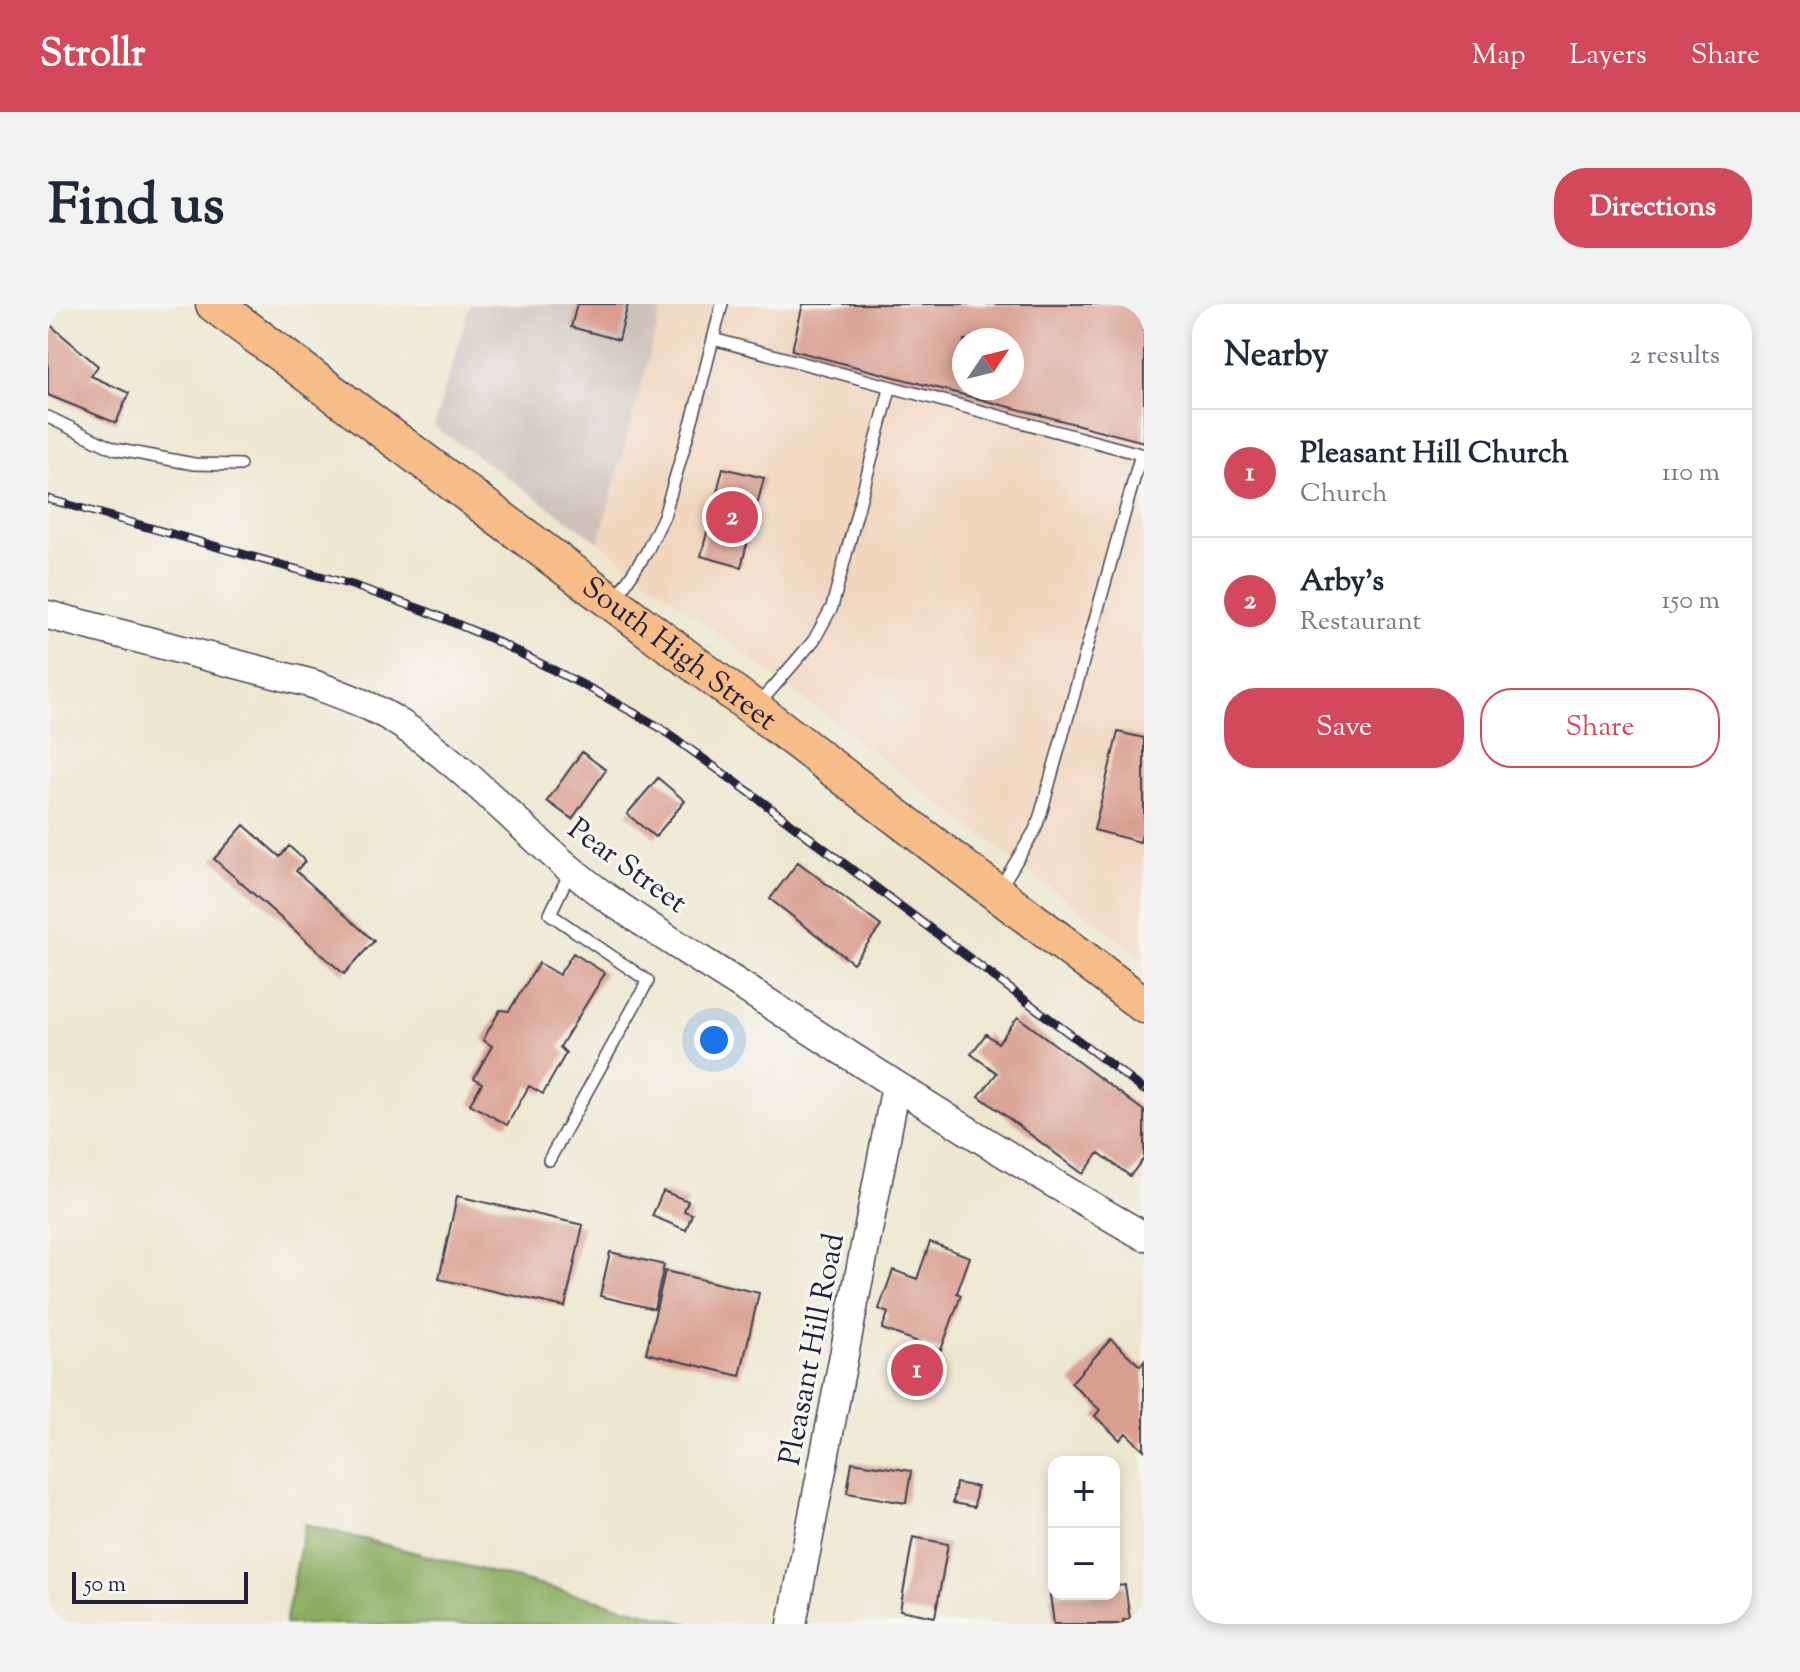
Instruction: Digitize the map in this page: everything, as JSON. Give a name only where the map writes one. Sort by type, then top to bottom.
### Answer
[{"type":"main road","name":"South High Street","points":[[214,304],[1144,1005]]},
{"type":"street","name":"Pear Street","points":[[48,615],[313,684],[395,720],[439,752],[517,824],[608,898],[896,1086],[1144,1236]]},
{"type":"street","name":"Pleasant Hill Road","points":[[792,1624],[896,1086]]},
{"type":"lane","points":[[613,603],[646,553],[664,516],[722,304]]},
{"type":"lane","points":[[713,339],[1142,455],[1035,830],[998,892]]},
{"type":"lane","points":[[755,709],[814,640],[832,607],[890,389]]},
{"type":"lane","points":[[48,417],[114,449],[194,464],[240,465]]},
{"type":"lane","points":[[549,1160],[648,981],[550,914],[572,868]]},
{"type":"shaded area","points":[[470,304],[663,304],[599,542],[434,426]]},
{"type":"shaded area","points":[[663,304],[1144,304],[1144,959],[599,542]]},
{"type":"green space","points":[[305,1524],[690,1624],[285,1624]]},
{"type":"building","points":[[577,304],[628,304],[619,340],[571,327]]},
{"type":"building","points":[[803,304],[1144,304],[1144,442],[983,400],[1024,400],[1024,328],[952,328],[952,392],[792,350]]},
{"type":"building","points":[[48,323],[98,366],[91,376],[129,393],[116,423],[48,395]]},
{"type":"building","points":[[723,468],[764,478],[741,567],[701,556]]},
{"type":"building","points":[[1118,732],[1144,738],[1144,826],[1140,842],[1094,830]]},
{"type":"building","points":[[582,752],[606,770],[572,819],[547,801]]},
{"type":"building","points":[[658,778],[685,801],[655,837],[627,814]]},
{"type":"building","points":[[244,825],[280,857],[289,846],[305,861],[296,871],[374,941],[344,974],[214,859]]},
{"type":"building","points":[[798,862],[881,926],[853,963],[770,899]]},
{"type":"building","points":[[573,953],[605,973],[560,1047],[566,1053],[543,1094],[529,1086],[507,1125],[470,1104],[482,1083],[474,1078],[492,1046],[483,1040],[500,1010],[509,1011],[539,963],[559,975]]},
{"type":"building","points":[[1018,1017],[1144,1111],[1144,1158],[1130,1176],[1099,1153],[1083,1174],[979,1096],[997,1073],[971,1054],[986,1034],[998,1043]]},
{"type":"building","points":[[663,1191],[688,1201],[684,1211],[692,1214],[686,1230],[652,1216]]},
{"type":"building","points":[[457,1196],[583,1225],[565,1307],[439,1279]]},
{"type":"building","points":[[930,1242],[970,1257],[957,1293],[961,1295],[941,1350],[882,1329],[888,1313],[879,1309],[893,1270],[917,1279]]},
{"type":"building","points":[[610,1252],[664,1265],[654,1309],[600,1296]]},
{"type":"building","points":[[665,1271],[759,1293],[740,1376],[646,1353]]},
{"type":"building","points":[[1111,1339],[1140,1366],[1144,1361],[1144,1450],[1126,1433],[1120,1440],[1095,1416],[1100,1410],[1071,1383]]},
{"type":"building","points":[[852,1462],[911,1471],[906,1503],[847,1493]]},
{"type":"building","points":[[956,1483],[977,1487],[974,1507],[953,1503]]},
{"type":"building","points":[[913,1537],[948,1544],[935,1617],[900,1610]]},
{"type":"building","points":[[1125,1585],[1130,1619],[1123,1620],[1123,1624],[1054,1624],[1051,1600],[1120,1600],[1120,1586]]},
{"type":"railway","points":[[48,499],[352,585],[490,638],[593,690],[659,727],[752,794],[1144,1090]]},
{"type":"place","name":"Arby's","points":[[732,517]]},
{"type":"place","name":"Pleasant Hill Church","points":[[917,1370]]}]
